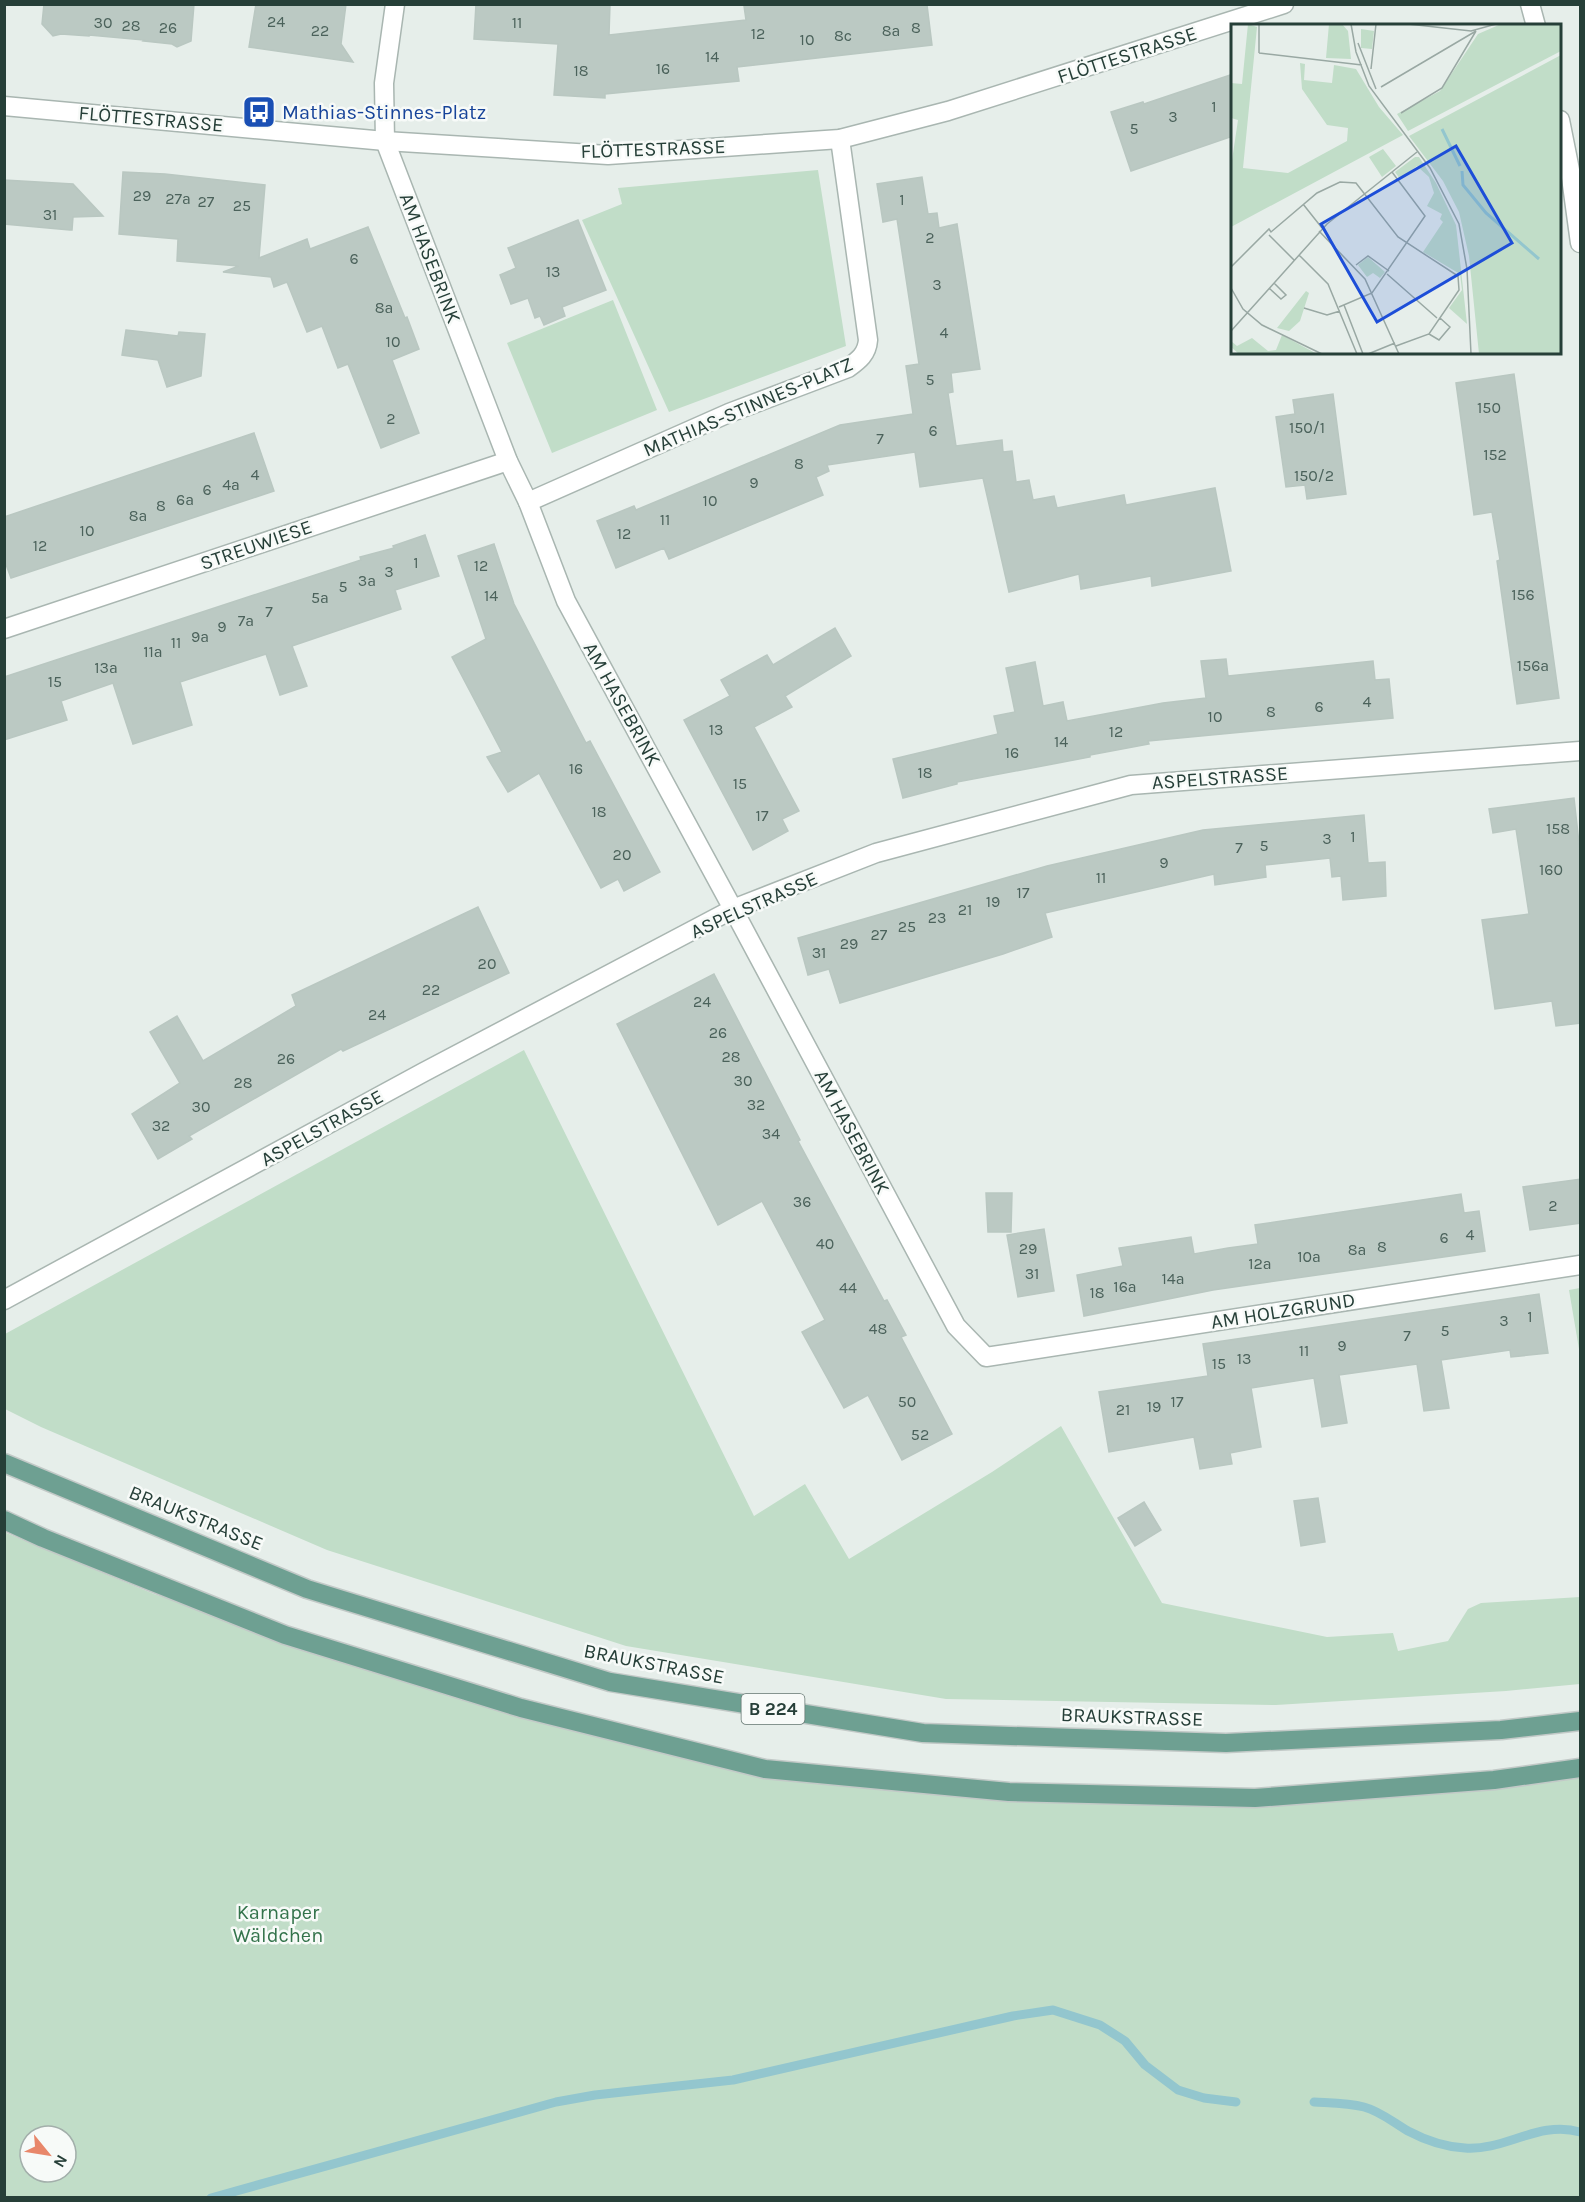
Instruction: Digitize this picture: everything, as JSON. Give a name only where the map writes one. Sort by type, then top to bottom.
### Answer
[{"type":"main road","name":"BRAUKSTRASSE","points":[[4,1463],[307,1588],[610,1682],[923,1733],[1226,1743],[1501,1730],[1581,1721]]},
{"type":"main road","points":[[4,1520],[43,1538],[285,1635],[521,1708],[765,1769],[1009,1792],[1255,1798],[1494,1780],[1581,1768]]},
{"type":"street","name":"AM HASEBRINK","points":[[395,4],[384,82],[385,141],[508,461],[528,502],[566,601],[956,1326],[986,1357]]},
{"type":"street","name":"FLÖTTESTRASSE","points":[[4,106],[385,141],[608,155],[840,139],[1000,95],[1284,4]]},
{"type":"street","points":[[1530,4],[1535,24]]},
{"type":"street","points":[[1561,125],[1581,243]]},
{"type":"street","name":"MATHIAS-STINNES-PLATZ","points":[[528,502],[729,413],[848,368],[861,358],[867,348],[868,340],[840,139]]},
{"type":"street","name":"STREUWIESE","points":[[4,629],[508,461]]},
{"type":"street","name":"ASPELSTRASSE","points":[[4,1300],[424,1072],[733,909],[876,853],[1131,784],[1581,751]]},
{"type":"street","name":"AM HOLZGRUND","points":[[986,1357],[1581,1265]]},
{"type":"green space","points":[[818,170],[846,346],[669,412],[582,220],[622,204],[618,188]]},
{"type":"green space","points":[[613,300],[657,410],[552,453],[507,343]]},
{"type":"green space","points":[[524,1050],[754,1516],[805,1484],[849,1559],[992,1472],[1061,1426],[1162,1603],[1327,1637],[1393,1633],[1398,1651],[1448,1641],[1468,1609],[1481,1603],[1580,1597],[1580,1684],[1506,1691],[1276,1705],[946,1699],[626,1646],[327,1550],[41,1427],[5,1409],[5,1334]]},
{"type":"green space","points":[[1580,1288],[1580,1355],[1569,1290]]},
{"type":"green space","name":"Karnaper Wäldchen","points":[[4,1532],[154,1594],[514,1711],[760,1770],[1246,1801],[1580,1770],[1580,2197],[5,2197]]},
{"type":"building","points":[[44,4],[194,4],[191,41],[177,47],[172,44],[144,40],[89,35],[53,36],[42,24]]},
{"type":"building","points":[[256,4],[346,4],[341,44],[353,62],[249,47]]},
{"type":"building","points":[[476,4],[610,4],[609,35],[746,20],[744,6],[757,4],[927,5],[932,45],[737,67],[739,81],[605,94],[605,98],[554,95],[558,44],[474,39]]},
{"type":"building","points":[[1231,75],[1231,137],[1131,171],[1111,112],[1143,102],[1144,104]]},
{"type":"building","points":[[123,172],[165,174],[265,185],[259,258],[307,239],[310,249],[368,227],[419,349],[392,360],[419,433],[381,448],[348,364],[338,368],[322,326],[307,332],[287,282],[274,287],[271,277],[223,272],[239,266],[177,261],[178,239],[119,234]]},
{"type":"building","points":[[922,177],[928,214],[937,213],[939,228],[957,224],[980,369],[951,373],[953,392],[948,393],[956,446],[1002,440],[1003,452],[1012,451],[1016,482],[1029,480],[1033,500],[1054,496],[1057,508],[1124,495],[1126,505],[1215,488],[1231,571],[1152,586],[1151,576],[1081,589],[1079,574],[1009,592],[983,478],[920,487],[915,452],[827,465],[829,471],[816,477],[823,495],[669,559],[664,548],[616,568],[597,521],[634,506],[636,510],[840,425],[913,414],[906,366],[919,364],[897,219],[883,222],[877,184]]},
{"type":"building","points":[[4,180],[73,184],[103,216],[73,217],[72,230],[4,224]]},
{"type":"building","points":[[578,220],[606,290],[562,307],[565,316],[544,325],[540,316],[535,318],[528,298],[511,304],[500,275],[516,268],[508,248]]},
{"type":"building","points":[[126,330],[178,336],[179,332],[205,334],[201,376],[167,387],[158,360],[122,355]]},
{"type":"building","points":[[1514,374],[1559,698],[1517,704],[1492,512],[1474,515],[1456,383]]},
{"type":"building","points":[[1333,394],[1346,494],[1307,499],[1305,485],[1286,487],[1276,417],[1295,414],[1293,400]]},
{"type":"building","points":[[254,433],[274,491],[11,578],[4,559],[4,517]]},
{"type":"building","points":[[425,535],[439,576],[395,590],[401,609],[292,646],[307,686],[280,695],[266,654],[180,682],[192,725],[133,744],[113,683],[61,701],[67,720],[4,740],[4,677],[361,560],[360,557],[394,548],[393,546]]},
{"type":"building","points":[[494,544],[514,604],[586,743],[590,741],[660,872],[624,891],[618,879],[601,888],[539,773],[508,792],[487,757],[502,752],[452,657],[486,639],[458,556]]},
{"type":"building","points":[[835,628],[851,656],[785,696],[792,707],[754,727],[799,811],[782,819],[788,831],[753,850],[684,720],[730,696],[721,680],[767,655],[773,665]]},
{"type":"building","points":[[1226,659],[1228,676],[1373,661],[1375,680],[1389,679],[1393,718],[1148,741],[1149,744],[1090,755],[1090,757],[957,782],[957,784],[903,798],[893,759],[998,734],[994,716],[1015,712],[1006,668],[1035,662],[1043,706],[1063,702],[1067,721],[1163,703],[1206,698],[1201,661]]},
{"type":"building","points":[[1574,798],[1581,861],[1581,1023],[1556,1026],[1552,1001],[1495,1009],[1482,920],[1529,914],[1516,829],[1493,833],[1489,809]]},
{"type":"building","points":[[1364,815],[1368,863],[1385,862],[1386,896],[1343,900],[1341,876],[1332,877],[1330,858],[1265,865],[1266,877],[1215,885],[1214,874],[1045,913],[1052,937],[840,1003],[829,969],[808,975],[798,938],[1047,866],[1203,830]]},
{"type":"building","points":[[478,907],[509,973],[343,1051],[341,1049],[189,1136],[192,1139],[158,1159],[132,1114],[180,1083],[150,1032],[177,1016],[203,1061],[296,1006],[292,995]]},
{"type":"building","points":[[714,974],[800,1140],[798,1141],[884,1301],[887,1300],[906,1335],[901,1337],[952,1434],[902,1460],[868,1395],[844,1408],[802,1332],[825,1320],[762,1201],[718,1225],[617,1024]]},
{"type":"building","points":[[1581,1179],[1581,1223],[1530,1230],[1523,1187]]},
{"type":"building","points":[[986,1193],[1012,1193],[1011,1232],[988,1232]]},
{"type":"building","points":[[1461,1194],[1464,1213],[1479,1211],[1485,1251],[1213,1290],[1084,1316],[1077,1275],[1123,1266],[1119,1248],[1191,1237],[1194,1254],[1258,1244],[1255,1225]]},
{"type":"building","points":[[1044,1229],[1054,1291],[1018,1297],[1007,1235]]},
{"type":"building","points":[[1539,1294],[1548,1353],[1511,1357],[1510,1350],[1441,1360],[1449,1408],[1424,1411],[1417,1364],[1339,1375],[1347,1423],[1322,1427],[1314,1378],[1251,1388],[1261,1447],[1230,1453],[1232,1464],[1200,1469],[1194,1437],[1109,1452],[1099,1392],[1208,1376],[1203,1344]]},
{"type":"building","points":[[1318,1498],[1325,1542],[1301,1546],[1294,1501]]},
{"type":"building","points":[[1144,1502],[1161,1530],[1135,1546],[1118,1518]]},
{"type":"waterway","points":[[211,2198],[556,2102],[595,2095],[733,2080],[1013,2016],[1053,2010],[1100,2025],[1125,2041],[1145,2065],[1178,2090],[1204,2098],[1236,2102]]},
{"type":"waterway","points":[[1314,2102],[1364,2107],[1421,2137],[1443,2145],[1465,2148],[1480,2148],[1550,2130],[1565,2129],[1580,2132]]},
{"type":"place","name":"Mathias-Stinnes-Platz","points":[[259,112]]}]
